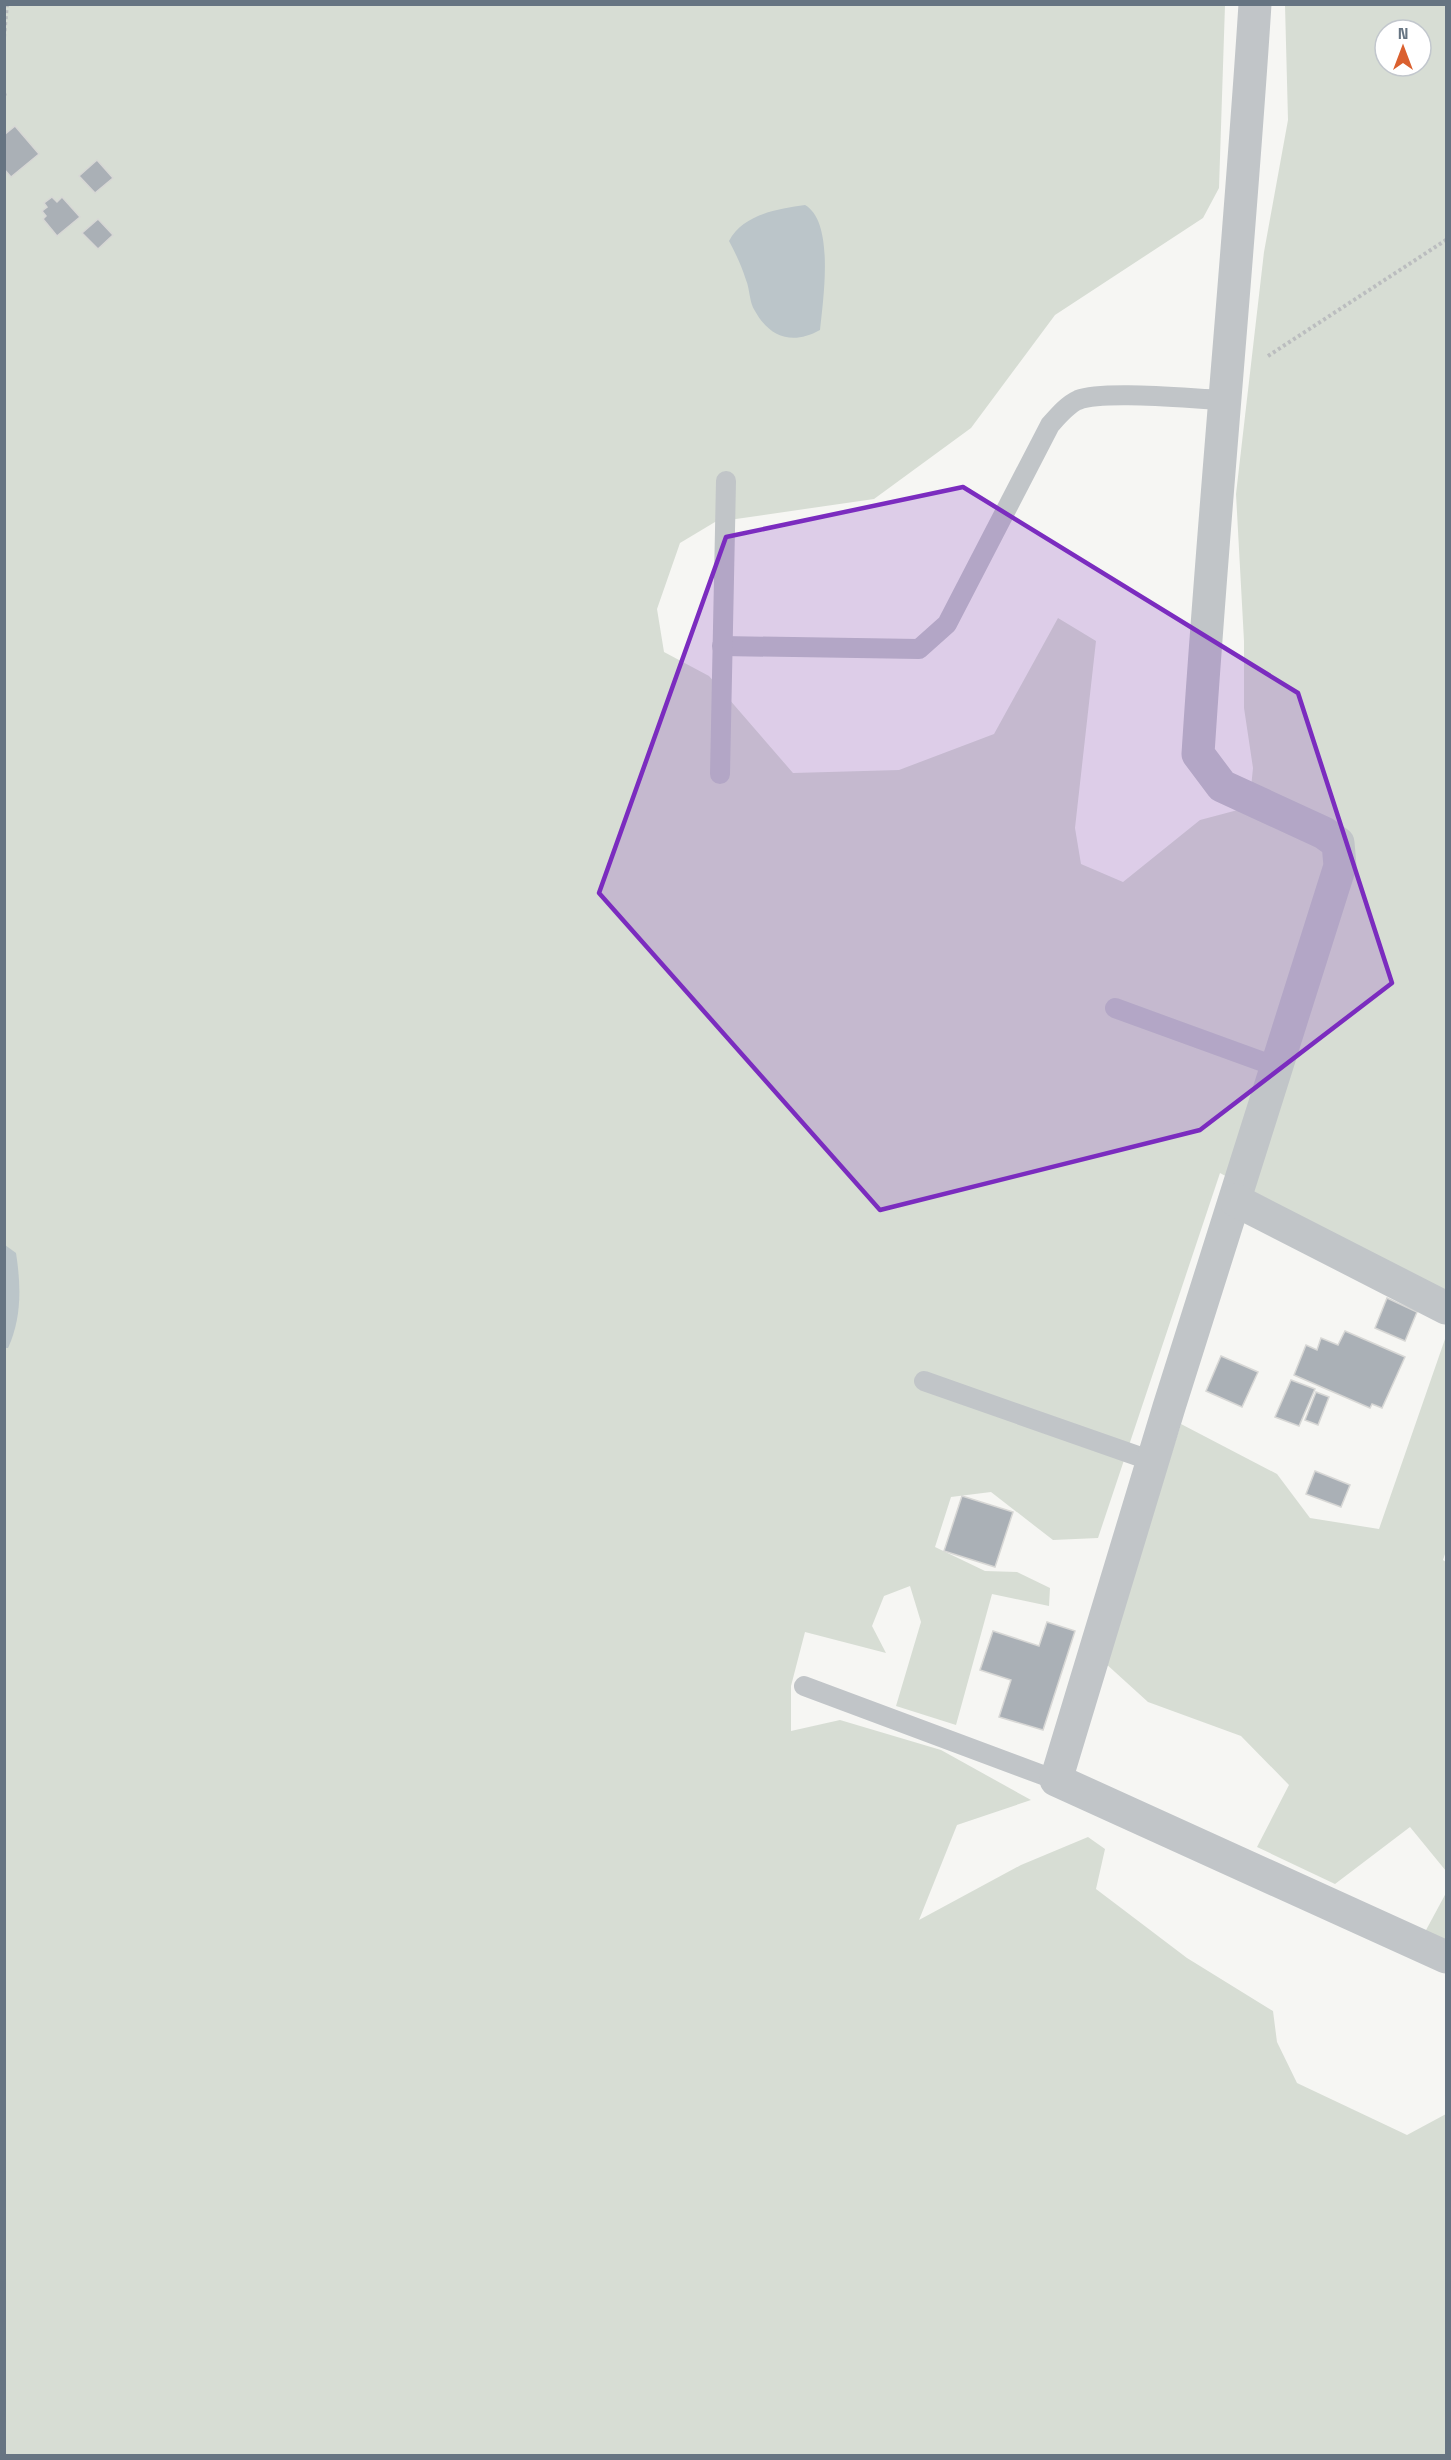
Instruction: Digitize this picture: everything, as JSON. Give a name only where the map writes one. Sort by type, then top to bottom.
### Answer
[{"type":"street","points":[[1254,4],[1244,176],[1210,565],[1198,754],[1222,786],[1324,833],[1338,843],[1340,866],[1152,1461],[1056,1780],[1446,1957]]},
{"type":"street","points":[[1234,1200],[1446,1308]]},
{"type":"lane","points":[[722,646],[919,649],[947,624],[1050,425],[1061,411],[1078,400],[1101,396],[1225,393]]},
{"type":"lane","points":[[720,774],[726,481]]},
{"type":"lane","points":[[1115,1008],[1277,1067]]},
{"type":"lane","points":[[924,1381],[1152,1461]]},
{"type":"lane","points":[[804,1686],[1056,1780]]},
{"type":"path","points":[[4,37],[7,4]]},
{"type":"path","points":[[1225,393],[1446,240]]},
{"type":"highlighted area","points":[[963,487],[1298,693],[1392,983],[1200,1130],[880,1210],[599,893],[726,537]]},
{"type":"shaded area","points":[[5,5],[1225,5],[1219,188],[1203,218],[1055,315],[971,428],[874,499],[715,522],[680,543],[657,609],[664,652],[709,676],[793,773],[899,770],[994,734],[1058,618],[1096,641],[1075,828],[1081,864],[1123,882],[1200,820],[1249,807],[1253,768],[1244,708],[1244,641],[1236,494],[1264,252],[1288,120],[1285,5],[1446,5],[1446,1297],[1220,1173],[1098,1538],[1053,1540],[991,1492],[951,1497],[935,1547],[985,1571],[1017,1572],[1050,1588],[1049,1606],[992,1594],[956,1725],[896,1706],[921,1622],[910,1586],[884,1596],[872,1626],[886,1653],[805,1632],[791,1686],[791,1731],[840,1720],[941,1750],[1031,1800],[957,1825],[919,1920],[1021,1865],[1088,1837],[1105,1849],[1096,1889],[1187,1958],[1273,2011],[1277,2042],[1297,2083],[1407,2135],[1446,2114],[1446,2455],[5,2456]]},
{"type":"shaded area","points":[[805,205],[814,214],[824,244],[823,300],[820,330],[810,335],[792,338],[775,333],[755,311],[743,270],[729,241],[743,225],[762,214]]},
{"type":"shaded area","points":[[5,1245],[16,1253],[19,1277],[18,1313],[8,1348],[5,1348]]},
{"type":"shaded area","points":[[1445,1339],[1446,1551],[1443,1560],[1446,1562],[1446,1871],[1410,1827],[1335,1884],[1257,1847],[1289,1785],[1241,1736],[1148,1702],[1104,1662],[1181,1424],[1277,1474],[1310,1518],[1379,1529]]},
{"type":"shaded area","points":[[1446,1893],[1446,1941],[1425,1932]]},
{"type":"building","points":[[15,126],[39,154],[11,177],[4,169],[4,135]]},
{"type":"building","points":[[97,160],[113,178],[95,193],[79,176]]},
{"type":"building","points":[[52,197],[57,202],[62,197],[80,217],[57,236],[43,219],[46,216],[42,211],[47,207],[44,203]]},
{"type":"building","points":[[98,219],[113,235],[98,249],[82,233]]},
{"type":"building","points":[[1387,1298],[1417,1312],[1405,1341],[1375,1328]]},
{"type":"building","points":[[1345,1331],[1405,1357],[1382,1408],[1372,1404],[1370,1408],[1294,1375],[1306,1345],[1317,1350],[1321,1338],[1338,1345]]},
{"type":"building","points":[[1221,1356],[1258,1372],[1242,1407],[1206,1391]]},
{"type":"building","points":[[1291,1380],[1315,1389],[1299,1426],[1275,1417]]},
{"type":"building","points":[[1316,1392],[1329,1397],[1318,1425],[1305,1420]]},
{"type":"building","points":[[1315,1471],[1350,1485],[1341,1507],[1306,1494]]},
{"type":"building","points":[[962,1496],[1013,1512],[995,1567],[944,1551]]},
{"type":"building","points":[[1047,1622],[1075,1631],[1043,1730],[999,1717],[1011,1680],[980,1670],[993,1631],[1039,1646]]}]
